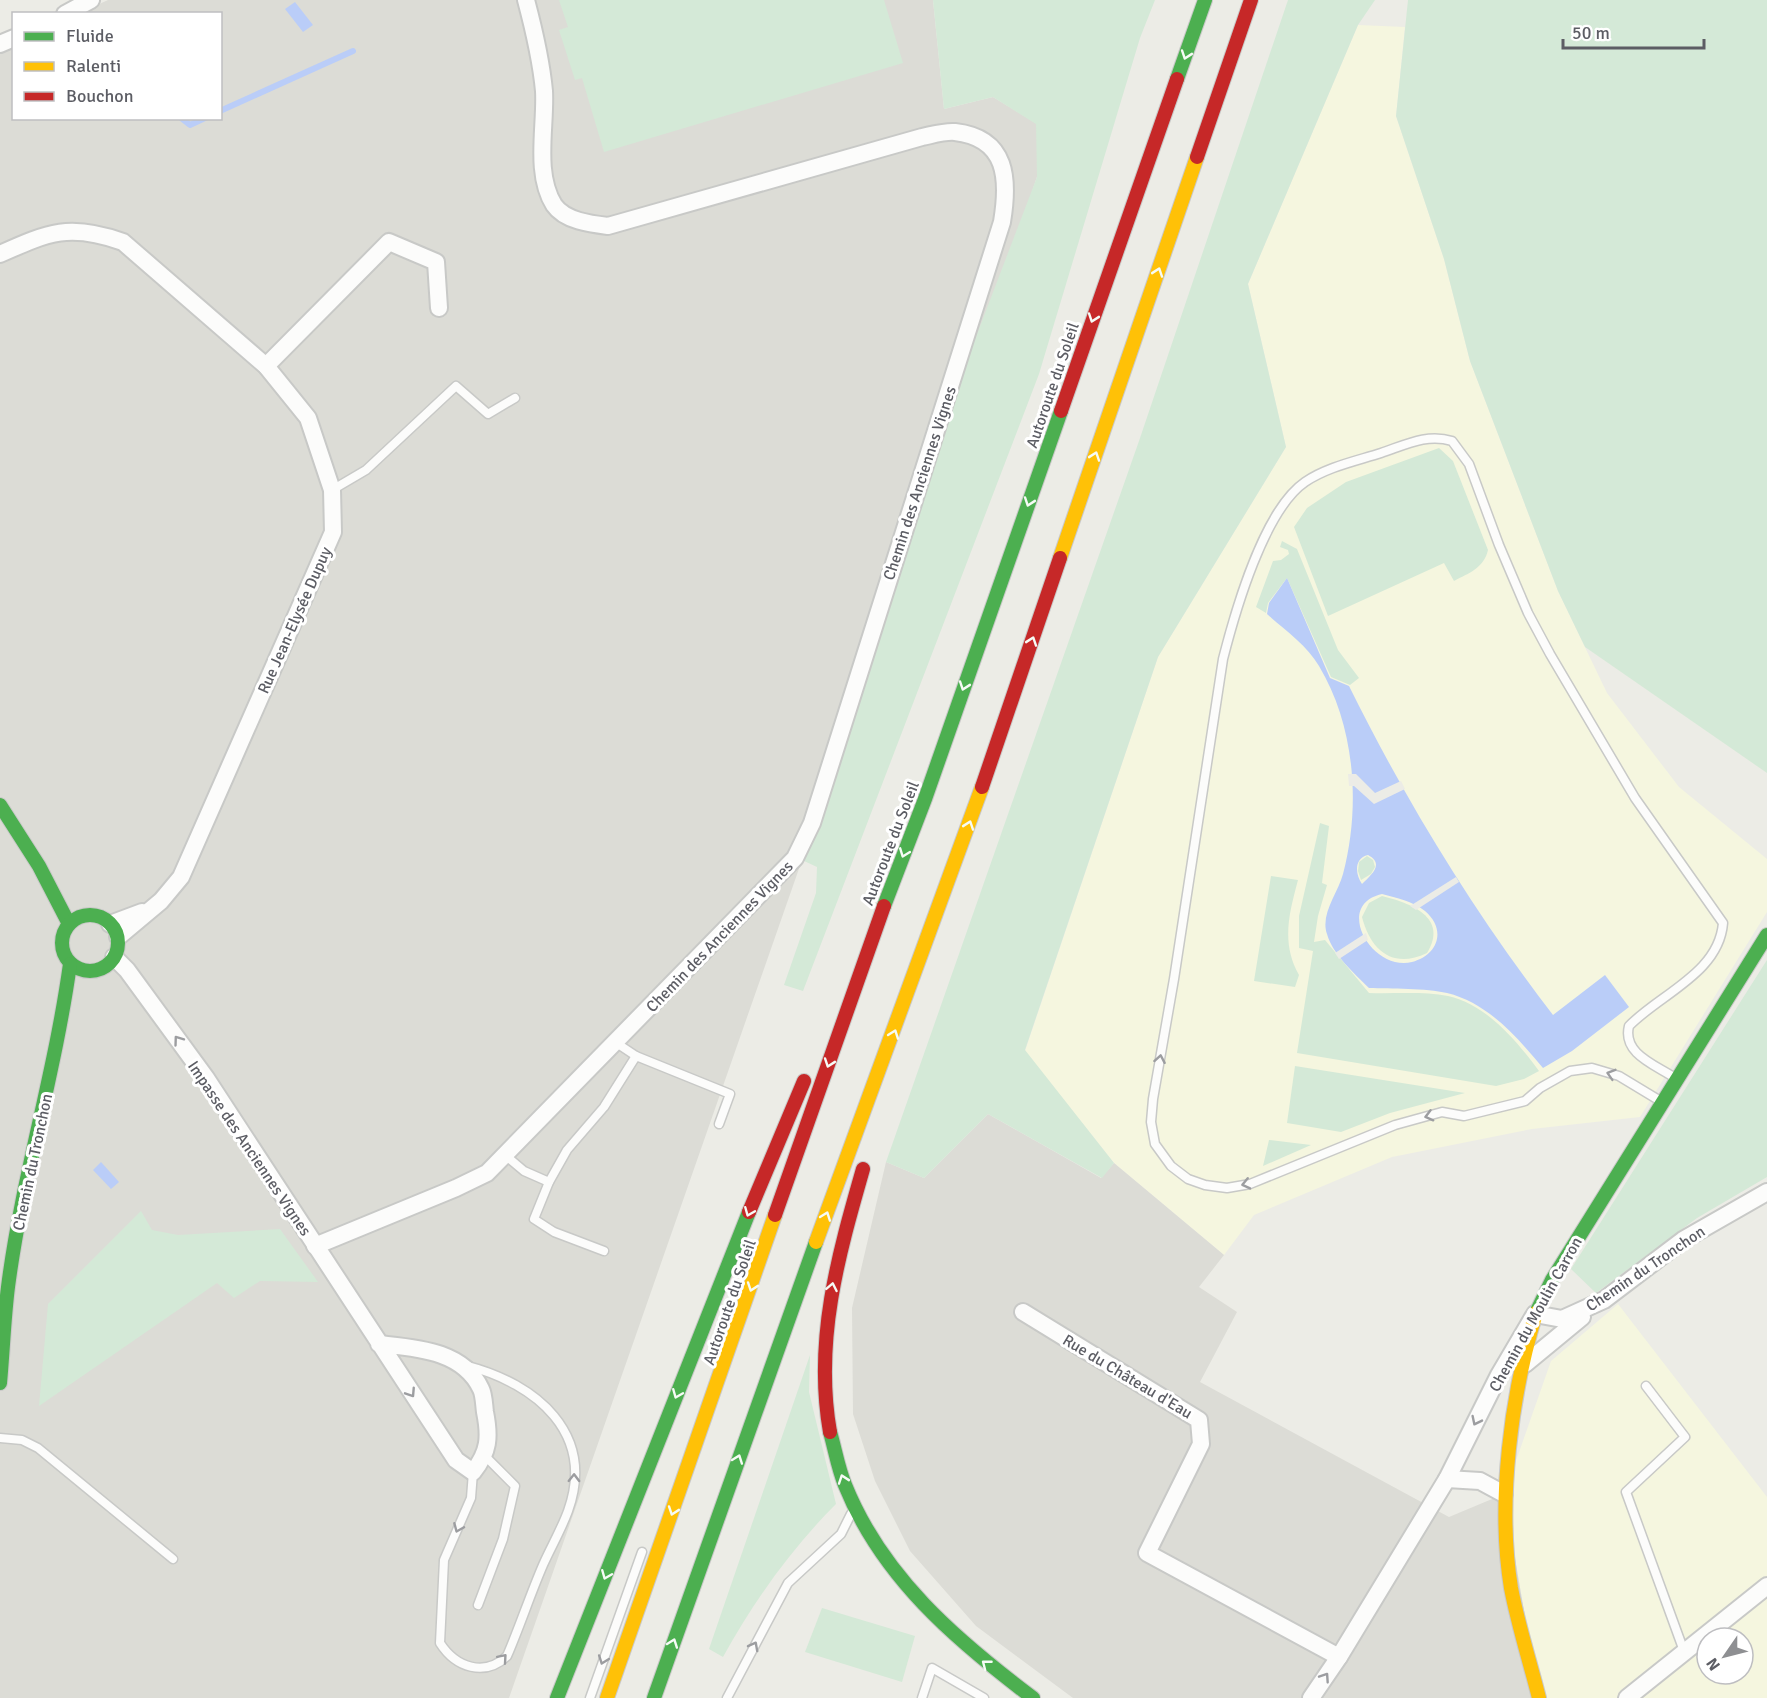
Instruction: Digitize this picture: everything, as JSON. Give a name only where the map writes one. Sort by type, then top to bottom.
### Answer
[{"type":"main road","name":"Autoroute du Soleil","points":[[607,1698],[875,929],[925,799],[1205,0]]},
{"type":"main road","points":[[654,1698],[794,1303],[950,881],[1251,0]]},
{"type":"main road","points":[[0,805],[26,844],[69,924]]},
{"type":"main road","points":[[26,844],[84,915]]},
{"type":"main road","points":[[906,1037],[928,970],[950,881]]},
{"type":"main road","points":[[84,915],[101,917],[114,931],[114,957],[102,968],[86,971],[70,964],[64,953],[62,941],[69,924],[84,915]]},
{"type":"main road","points":[[557,1698],[792,1108],[875,929]]},
{"type":"main road","name":"Chemin du Moulin Carron","points":[[1535,1314],[1552,1280],[1767,935]]},
{"type":"main road","name":"Chemin du Tronchon","points":[[0,1383],[4,1330],[18,1228],[61,1030],[70,964]]},
{"type":"main road","name":"Chemin du Tronchon","points":[[61,1030],[86,971]]},
{"type":"main road","points":[[866,1159],[836,1264],[825,1338],[825,1394],[832,1442],[853,1507],[887,1563],[919,1602],[960,1643],[1034,1698]]},
{"type":"main road","points":[[1535,1314],[1513,1419],[1504,1494],[1511,1587],[1528,1651],[1545,1694]]},
{"type":"street","points":[[69,12],[91,0]]},
{"type":"street","name":"Chemin des Anciennes Vignes","points":[[315,1246],[487,1173],[795,858],[812,823],[999,232],[1007,192],[1002,158],[982,141],[955,132],[922,137],[608,226],[582,223],[555,206],[544,176],[544,93],[540,53],[526,0]]},
{"type":"street","name":"Rue Jean-Elysée Dupuy","points":[[0,254],[43,236],[76,230],[98,233],[123,242],[266,366],[308,418],[332,490],[333,532],[181,877],[161,901],[114,931]]},
{"type":"street","points":[[266,366],[389,242],[436,262],[439,308]]},
{"type":"street","name":"Impasse des Anciennes Vignes","points":[[114,957],[127,970],[206,1078],[456,1460],[473,1472]]},
{"type":"street","name":"Chemin du Tronchon","points":[[1535,1314],[1562,1319],[1604,1300],[1683,1240],[1767,1192]]},
{"type":"street","points":[[1525,1364],[1604,1300]]},
{"type":"street","name":"Rue du Château d'Eau","points":[[1023,1312],[1199,1420],[1201,1444],[1147,1553],[1339,1657]]},
{"type":"street","name":"Chemin du Moulin Carron","points":[[1311,1698],[1339,1657],[1447,1479],[1499,1375],[1535,1314]]},
{"type":"street","points":[[379,1344],[425,1348],[462,1365],[481,1389],[489,1429],[485,1456],[473,1472]]},
{"type":"street","points":[[1447,1479],[1480,1481],[1504,1494]]},
{"type":"street","points":[[1632,1696],[1767,1586]]},
{"type":"lane","points":[[332,490],[366,470],[456,386],[488,414],[514,398]]},
{"type":"lane","points":[[1662,1102],[1619,1076],[1592,1068],[1570,1071],[1525,1101],[1464,1116],[1442,1112],[1395,1125],[1262,1179],[1227,1188],[1188,1179],[1171,1166],[1155,1144],[1151,1122],[1153,1099],[1174,979],[1223,659],[1233,621],[1269,531],[1291,494],[1317,474],[1430,437],[1452,441],[1469,464],[1507,565],[1550,654],[1635,798],[1723,923],[1718,941],[1702,968],[1629,1026],[1627,1037],[1630,1046],[1637,1054],[1677,1079]]},
{"type":"lane","points":[[615,1042],[636,1056],[730,1094],[719,1124]]},
{"type":"lane","points":[[604,1251],[554,1232],[534,1219],[549,1182],[567,1150],[604,1107],[636,1056]]},
{"type":"lane","points":[[770,1188],[792,1108]]},
{"type":"lane","points":[[505,1155],[524,1171],[549,1182]]},
{"type":"lane","points":[[462,1365],[490,1372],[538,1398],[558,1419],[569,1441],[574,1462],[574,1485],[568,1511],[542,1567],[507,1656],[497,1665],[484,1669],[455,1660],[440,1643],[444,1560],[471,1498],[473,1472]]},
{"type":"lane","points":[[1646,1386],[1685,1437],[1626,1492],[1685,1654]]},
{"type":"lane","points":[[0,1438],[22,1440],[38,1448],[173,1559]]},
{"type":"lane","points":[[478,1605],[503,1539],[514,1486],[485,1456]]},
{"type":"lane","points":[[727,1698],[788,1583],[841,1534],[853,1507]]},
{"type":"lane","points":[[590,1698],[644,1547]]},
{"type":"lane","points":[[922,1698],[932,1668],[984,1698]]},
{"type":"shaded area","points":[[108,0],[933,0],[944,109],[993,97],[1037,124],[1037,177],[802,860],[509,1698],[0,1698],[0,52],[12,46],[12,120],[222,120],[222,12],[82,12]]},
{"type":"shaded area","points":[[559,0],[884,0],[903,63],[604,152],[582,78],[575,80],[559,30],[568,27]]},
{"type":"shaded area","points":[[933,0],[1155,0],[1140,38],[1039,374],[803,991],[784,985],[816,893],[817,867],[802,860],[950,405],[1037,177],[1036,124],[993,97],[944,109]]},
{"type":"shaded area","points":[[1288,0],[1375,0],[1358,25],[1248,284],[1286,447],[1158,657],[1025,1050],[1114,1163],[1102,1178],[988,1114],[924,1178],[886,1162],[1139,441]]},
{"type":"shaded area","points":[[1408,0],[1767,0],[1767,773],[1585,647],[1558,591],[1470,361],[1444,259],[1396,116]]},
{"type":"shaded area","points":[[1358,25],[1405,27],[1396,116],[1444,259],[1470,361],[1558,591],[1607,693],[1679,787],[1767,859],[1767,912],[1640,1117],[1532,1129],[1392,1157],[1254,1215],[1224,1255],[1114,1163],[1025,1051],[1158,657],[1286,447],[1248,284]]},
{"type":"shaded area","points":[[1439,448],[1453,461],[1488,550],[1483,561],[1475,569],[1454,581],[1444,563],[1328,616],[1294,527],[1307,508],[1346,482]]},
{"type":"shaded area","points":[[1282,541],[1297,549],[1338,650],[1359,678],[1350,685],[1331,677],[1287,578],[1268,603],[1266,613],[1256,607],[1273,561],[1281,560],[1289,554],[1288,550],[1280,547]]},
{"type":"shaded area","points":[[1320,823],[1329,826],[1322,883],[1327,885],[1318,916],[1314,942],[1325,940],[1369,993],[1438,994],[1475,1007],[1500,1025],[1539,1071],[1524,1079],[1496,1086],[1297,1053],[1313,951],[1299,948],[1299,916]]},
{"type":"shaded area","points":[[1367,856],[1373,860],[1375,867],[1371,874],[1361,880],[1358,871],[1359,862]]},
{"type":"shaded area","points":[[1271,876],[1298,880],[1288,928],[1290,951],[1299,975],[1295,987],[1254,981]]},
{"type":"shaded area","points":[[1382,896],[1414,908],[1430,921],[1433,941],[1427,953],[1404,959],[1394,958],[1378,948],[1371,940],[1362,917],[1369,903]]},
{"type":"shaded area","points":[[1767,960],[1767,1177],[1697,1218],[1596,1293],[1571,1269]]},
{"type":"shaded area","points":[[1295,1066],[1465,1093],[1390,1113],[1341,1132],[1287,1123]]},
{"type":"shaded area","points":[[988,1114],[1101,1178],[1114,1163],[1224,1255],[1199,1287],[1237,1312],[1200,1382],[1449,1517],[1504,1494],[1539,1698],[1073,1698],[976,1626],[910,1551],[875,1481],[853,1414],[852,1308],[886,1162],[924,1178]]},
{"type":"shaded area","points":[[1269,1140],[1311,1145],[1263,1166]]},
{"type":"shaded area","points":[[141,1211],[152,1230],[178,1235],[280,1229],[318,1282],[260,1281],[234,1298],[217,1283],[39,1406],[48,1304]]},
{"type":"shaded area","points":[[1618,1304],[1767,1497],[1767,1698],[1539,1698],[1504,1495],[1551,1361]]},
{"type":"shaded area","points":[[810,1355],[809,1392],[836,1504],[774,1576],[723,1657],[709,1649]]},
{"type":"shaded area","points":[[822,1608],[915,1636],[902,1682],[805,1652]]},
{"type":"water","points":[[295,2],[313,25],[303,32],[285,9]]},
{"type":"water","points":[[1287,578],[1330,678],[1349,686],[1394,772],[1443,855],[1496,936],[1553,1015],[1605,975],[1629,1007],[1572,1051],[1543,1068],[1512,1033],[1476,1005],[1439,991],[1369,988],[1345,963],[1330,942],[1325,926],[1328,911],[1341,881],[1349,848],[1353,794],[1347,740],[1331,689],[1319,666],[1302,645],[1267,614],[1269,603]],"holes":[[[1368,855],[1376,862],[1376,866],[1362,884],[1357,867],[1360,859]],[[1382,894],[1415,905],[1432,918],[1436,926],[1436,941],[1433,948],[1421,959],[1412,962],[1397,962],[1384,957],[1372,948],[1364,936],[1359,923],[1360,911],[1368,900]]]},
{"type":"water","points":[[101,1162],[119,1182],[111,1189],[93,1170]]},
{"type":"pier","points":[[1348,774],[1356,774],[1375,793],[1401,781],[1405,789],[1374,804],[1354,786],[1349,786]]},
{"type":"pier","points":[[1456,877],[1459,882],[1416,910],[1410,906]]},
{"type":"pier","points":[[1366,933],[1368,940],[1339,959],[1335,953]]},
{"type":"waterway","points":[[222,110],[353,51]]},
{"type":"waterway","points":[[184,120],[190,125],[201,120]]},
{"type":"traffic: fast","points":[[1177,79],[1205,0]]},
{"type":"traffic: fast","points":[[884,906],[925,799],[1061,411]]},
{"type":"traffic: fast","points":[[0,805],[39,866],[69,924]]},
{"type":"traffic: fast","points":[[85,915],[95,915],[110,923],[116,932],[118,943],[116,954],[110,963],[95,971],[85,971],[74,966],[67,959],[62,948],[62,938],[67,927],[74,920],[85,915]]},
{"type":"traffic: fast","points":[[1536,1313],[1552,1280],[1767,935]]},
{"type":"traffic: fast","points":[[0,1383],[14,1246],[64,1005],[70,964]]},
{"type":"traffic: fast","points":[[557,1698],[749,1212]]},
{"type":"traffic: fast","points":[[654,1698],[816,1242]]},
{"type":"traffic: fast","points":[[830,1432],[843,1479],[861,1518],[879,1549],[900,1578],[949,1629],[1033,1698]]},
{"type":"traffic: slow","points":[[1060,558],[1197,157]]},
{"type":"traffic: slow","points":[[816,1242],[982,787]]},
{"type":"traffic: slow","points":[[607,1698],[775,1215]]},
{"type":"traffic: slow","points":[[1536,1313],[1513,1414],[1505,1521],[1511,1588],[1539,1698]]},
{"type":"traffic: jam","points":[[1197,157],[1251,0]]},
{"type":"traffic: jam","points":[[1061,411],[1177,79]]},
{"type":"traffic: jam","points":[[982,787],[1060,558]]},
{"type":"traffic: jam","points":[[775,1215],[884,906]]},
{"type":"traffic: jam","points":[[749,1212],[804,1081]]},
{"type":"traffic: jam","points":[[830,1432],[825,1365],[831,1299],[837,1266],[863,1169]]}]
